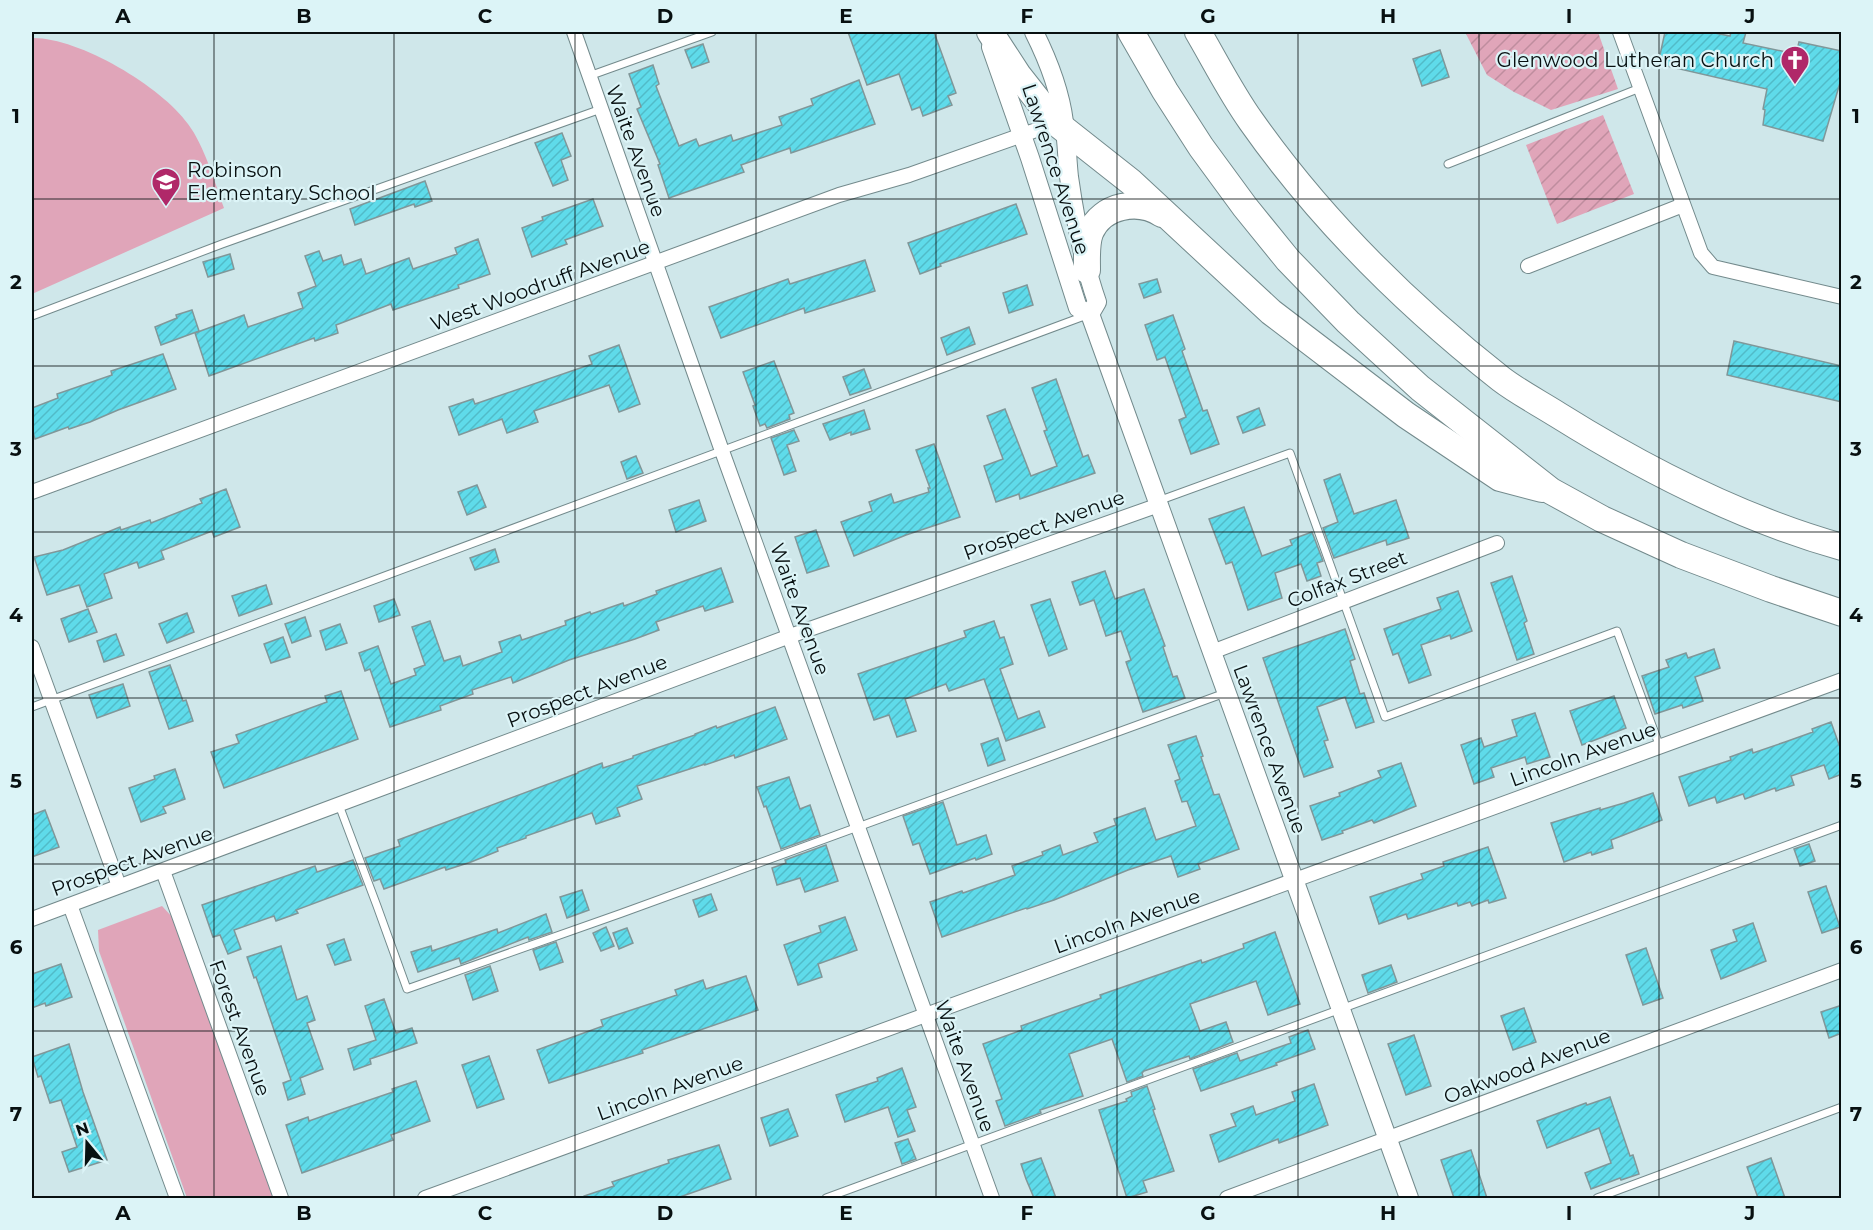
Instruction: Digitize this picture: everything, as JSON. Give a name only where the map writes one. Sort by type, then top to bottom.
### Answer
[{"type":"highway","points":[[990,32],[1018,75],[1062,124],[1131,182],[1271,312],[1406,415],[1500,478],[1551,491]]},
{"type":"highway","points":[[1131,32],[1201,147],[1288,260],[1348,322],[1420,388],[1551,491],[1602,519],[1681,555],[1842,613]]},
{"type":"highway","points":[[1198,32],[1251,121],[1314,200],[1399,293],[1502,380],[1596,439],[1671,478],[1749,515],[1842,547]]},
{"type":"highway","points":[[1087,270],[1090,232],[1108,212],[1139,205],[1155,209],[1170,219]]},
{"type":"street","name":"Waite Avenue","points":[[574,32],[722,451],[992,1198]]},
{"type":"street","name":"Lawrence Avenue","points":[[986,32],[1078,308],[1090,314],[1409,1198]]},
{"type":"street","name":"Lawrence Avenue","points":[[1034,32],[1053,76],[1069,177],[1087,270],[1096,302],[1090,314]]},
{"type":"street","points":[[1620,32],[1701,253],[1713,267],[1842,297]]},
{"type":"street","name":"West Woodruff Avenue","points":[[32,492],[839,195],[909,175],[1022,135],[1062,124]]},
{"type":"street","points":[[1528,266],[1683,206]]},
{"type":"street","name":"Prospect Avenue","points":[[32,919],[789,636],[1158,503]]},
{"type":"street","name":"Colfax Street","points":[[1212,652],[1497,543]]},
{"type":"street","points":[[32,647],[119,886]]},
{"type":"street","name":"Lincoln Avenue","points":[[425,1198],[1842,680]]},
{"type":"street","name":"Forest Avenue","points":[[163,871],[281,1198]]},
{"type":"street","points":[[70,905],[177,1198]]},
{"type":"street","name":"Oakwood Avenue","points":[[1227,1198],[1842,970]]},
{"type":"lane","points":[[589,76],[712,32]]},
{"type":"lane","points":[[1448,164],[1640,88]]},
{"type":"lane","points":[[32,316],[222,244],[601,109]]},
{"type":"lane","points":[[32,706],[1090,314]]},
{"type":"lane","points":[[1158,503],[1290,453],[1385,717],[1617,631],[1659,747]]},
{"type":"lane","points":[[339,805],[378,906],[406,988],[622,913],[1226,692]]},
{"type":"lane","points":[[826,1198],[1842,825]]},
{"type":"lane","points":[[1597,1198],[1842,1107]]},
{"type":"shaded area","points":[[1465,32],[1598,32],[1618,89],[1551,110],[1514,92],[1487,75]]},
{"type":"shaded area","points":[[32,38],[51,40],[94,55],[117,66],[159,94],[175,109],[194,133],[209,164],[224,208],[32,294]]},
{"type":"shaded area","points":[[1603,115],[1634,194],[1557,224],[1526,145]]},
{"type":"shaded area","points":[[162,906],[174,919],[273,1198],[187,1198],[99,951],[98,930]]},
{"type":"building","points":[[848,32],[934,32],[956,93],[948,96],[952,105],[923,116],[920,107],[912,110],[899,74],[867,85]]},
{"type":"building","name":"Glenwood Lutheran Church","points":[[1665,32],[1710,32],[1730,36],[1731,32],[1746,32],[1743,43],[1796,54],[1799,42],[1842,51],[1842,76],[1823,141],[1763,125],[1767,89],[1658,64]]},
{"type":"building","points":[[703,44],[709,62],[692,68],[685,50]]},
{"type":"building","points":[[1440,50],[1449,77],[1422,86],[1413,59]]},
{"type":"building","points":[[653,65],[659,84],[656,86],[679,146],[696,139],[699,146],[731,135],[733,141],[782,125],[779,117],[813,105],[811,99],[859,80],[875,124],[791,153],[790,148],[741,165],[744,172],[669,198],[658,165],[660,164],[637,109],[641,107],[629,74]]},
{"type":"building","points":[[562,133],[571,156],[561,160],[568,180],[553,186],[535,143]]},
{"type":"building","points":[[425,181],[432,201],[415,207],[414,204],[355,225],[350,209]]},
{"type":"building","points":[[593,199],[603,226],[565,240],[567,244],[532,257],[522,228],[543,220],[542,217]]},
{"type":"building","points":[[1016,204],[1027,234],[940,264],[941,266],[920,274],[908,243]]},
{"type":"building","points":[[478,239],[490,274],[458,285],[459,288],[393,310],[391,304],[336,325],[338,333],[315,341],[314,338],[209,376],[195,333],[244,315],[248,327],[303,308],[298,293],[316,286],[305,256],[319,251],[323,261],[341,255],[344,265],[361,259],[366,274],[409,258],[413,269],[457,254],[455,248]]},
{"type":"building","points":[[230,254],[234,269],[208,277],[203,262]]},
{"type":"building","points":[[865,260],[875,291],[805,313],[804,308],[721,338],[709,307],[788,279],[790,284]]},
{"type":"building","points":[[1157,279],[1161,292],[1144,298],[1139,284]]},
{"type":"building","points":[[1027,285],[1033,305],[1009,313],[1003,293]]},
{"type":"building","points":[[192,310],[199,331],[161,345],[155,327],[177,318],[176,315]]},
{"type":"building","points":[[1173,315],[1185,349],[1182,351],[1203,411],[1207,410],[1219,444],[1191,454],[1179,420],[1186,417],[1165,357],[1157,360],[1145,325]]},
{"type":"building","points":[[969,327],[975,344],[947,355],[941,338]]},
{"type":"building","points":[[1734,341],[1842,366],[1842,402],[1727,375]]},
{"type":"building","points":[[619,345],[640,404],[619,412],[609,385],[534,411],[538,422],[507,433],[502,419],[459,435],[449,407],[473,399],[475,404],[592,364],[589,356]]},
{"type":"building","points":[[163,354],[176,389],[90,422],[35,439],[32,429],[32,408],[58,398],[57,394],[112,375],[111,371]]},
{"type":"building","points":[[774,361],[794,413],[789,415],[790,419],[767,428],[765,424],[760,426],[743,372]]},
{"type":"building","points":[[864,369],[871,388],[850,395],[843,377]]},
{"type":"building","points":[[1056,379],[1083,457],[1088,455],[1095,473],[1020,499],[1019,494],[996,502],[984,466],[1003,459],[987,416],[1005,409],[1031,476],[1057,466],[1032,388]]},
{"type":"building","points":[[1259,408],[1265,425],[1243,433],[1237,417]]},
{"type":"building","points":[[864,410],[870,429],[851,435],[851,432],[830,440],[823,424]]},
{"type":"building","points":[[794,430],[799,441],[787,445],[796,471],[784,475],[771,438]]},
{"type":"building","points":[[934,444],[960,517],[854,556],[841,522],[872,511],[869,502],[891,494],[894,503],[929,492],[928,488],[930,488],[916,450]]},
{"type":"building","points":[[636,456],[643,473],[627,479],[621,462]]},
{"type":"building","points":[[1340,474],[1354,514],[1396,500],[1409,538],[1387,545],[1386,540],[1334,558],[1323,528],[1338,522],[1324,480]]},
{"type":"building","points":[[477,485],[486,507],[467,515],[458,492]]},
{"type":"building","points":[[226,489],[240,527],[214,537],[212,531],[161,551],[164,559],[139,568],[137,562],[104,574],[112,598],[87,607],[79,585],[47,595],[34,557],[63,550],[120,527],[121,530],[150,520],[151,523],[202,503],[200,499]]},
{"type":"building","points":[[699,500],[706,521],[676,532],[669,510]]},
{"type":"building","points":[[1244,507],[1262,556],[1292,545],[1290,540],[1312,532],[1323,561],[1317,563],[1321,576],[1307,581],[1301,564],[1275,573],[1282,598],[1248,610],[1232,562],[1226,564],[1209,519]]},
{"type":"building","points":[[816,530],[829,566],[807,573],[795,537]]},
{"type":"building","points":[[495,549],[499,562],[475,570],[470,558]]},
{"type":"building","points":[[721,568],[733,602],[705,611],[703,606],[656,622],[659,630],[569,660],[513,683],[511,677],[472,690],[473,694],[440,706],[441,710],[390,727],[370,669],[365,671],[359,653],[378,646],[391,684],[416,675],[414,669],[425,665],[412,627],[430,621],[444,661],[460,656],[463,666],[502,652],[499,642],[520,635],[522,640],[566,625],[565,621],[590,612],[591,614],[623,603],[624,606],[657,594],[656,591]]},
{"type":"building","points":[[1105,571],[1115,599],[1144,589],[1165,646],[1163,647],[1173,677],[1177,676],[1185,698],[1143,712],[1126,662],[1131,660],[1121,631],[1106,636],[1094,600],[1080,605],[1072,582]]},
{"type":"building","points":[[1512,576],[1527,621],[1524,623],[1534,654],[1517,660],[1491,583]]},
{"type":"building","points":[[266,585],[272,604],[239,616],[232,596]]},
{"type":"building","points":[[1458,591],[1472,631],[1451,639],[1450,635],[1421,645],[1431,675],[1409,683],[1398,653],[1393,655],[1384,629],[1441,609],[1437,598]]},
{"type":"building","points":[[394,599],[400,615],[379,622],[374,606]]},
{"type":"building","points":[[1050,599],[1067,649],[1049,656],[1031,605]]},
{"type":"building","points":[[88,609],[97,632],[69,642],[61,619]]},
{"type":"building","points":[[187,613],[194,632],[167,643],[159,624]]},
{"type":"building","points":[[305,617],[311,636],[292,643],[285,624]]},
{"type":"building","points":[[994,621],[1000,638],[1004,637],[1013,664],[1000,669],[1018,719],[1039,711],[1045,727],[1006,741],[984,679],[949,691],[946,684],[905,699],[916,731],[897,737],[889,715],[874,720],[858,674],[966,637],[964,631]]},
{"type":"building","points":[[340,624],[347,643],[326,650],[320,631]]},
{"type":"building","points":[[1345,629],[1355,659],[1350,661],[1360,694],[1364,693],[1374,722],[1356,728],[1345,697],[1317,707],[1328,740],[1324,741],[1333,767],[1304,777],[1263,658]]},
{"type":"building","points":[[116,634],[124,655],[104,662],[97,641]]},
{"type":"building","points":[[283,637],[290,657],[271,663],[264,644]]},
{"type":"building","points":[[1714,649],[1720,668],[1695,677],[1703,701],[1655,714],[1642,676],[1669,667],[1666,660],[1686,653],[1688,658]]},
{"type":"building","points":[[170,665],[193,721],[169,729],[149,672]]},
{"type":"building","points":[[123,684],[130,706],[97,718],[89,695]]},
{"type":"building","points":[[341,691],[358,739],[224,788],[211,752],[239,743],[236,735],[327,702],[325,696]]},
{"type":"building","points":[[1614,696],[1626,728],[1582,745],[1570,711]]},
{"type":"building","points":[[775,707],[787,739],[735,758],[734,755],[637,786],[642,799],[617,808],[620,816],[596,824],[592,813],[526,836],[526,838],[497,848],[498,851],[471,862],[446,870],[445,867],[384,889],[380,879],[374,881],[365,858],[400,846],[398,840],[602,763],[603,768],[716,726],[717,728]]},
{"type":"building","points":[[1535,713],[1550,757],[1527,764],[1525,757],[1491,768],[1494,777],[1474,784],[1461,745],[1481,738],[1484,747],[1517,736],[1512,720]]},
{"type":"building","points":[[1831,722],[1842,753],[1842,774],[1829,779],[1824,765],[1791,776],[1794,785],[1776,791],[1775,788],[1745,799],[1743,794],[1717,803],[1715,797],[1689,806],[1679,777],[1731,760],[1730,757],[1752,749],[1753,753],[1813,732],[1812,729]]},
{"type":"building","points":[[1196,736],[1214,795],[1219,794],[1239,849],[1198,864],[1200,869],[1178,877],[1171,856],[1128,870],[1054,900],[942,937],[930,902],[1015,875],[1012,866],[1043,855],[1042,852],[1060,845],[1063,855],[1098,842],[1094,833],[1116,825],[1114,819],[1145,808],[1156,840],[1196,826],[1187,801],[1182,802],[1175,781],[1180,779],[1168,745]]},
{"type":"building","points":[[998,738],[1005,760],[988,766],[981,744]]},
{"type":"building","points":[[1401,763],[1416,806],[1374,823],[1372,820],[1322,840],[1310,806],[1340,796],[1339,793],[1381,777],[1378,771]]},
{"type":"building","points":[[175,769],[185,799],[163,807],[166,813],[141,822],[129,788]]},
{"type":"building","points":[[789,777],[800,809],[810,805],[820,835],[781,849],[757,787]]},
{"type":"building","points":[[1653,793],[1662,820],[1611,840],[1613,848],[1592,855],[1591,852],[1564,862],[1551,823]]},
{"type":"building","points":[[943,802],[957,845],[986,835],[992,854],[930,874],[919,843],[913,845],[903,816]]},
{"type":"building","points":[[45,810],[59,847],[32,857],[32,815]]},
{"type":"building","points":[[1809,844],[1815,861],[1800,866],[1794,849]]},
{"type":"building","points":[[826,845],[838,881],[805,892],[800,878],[777,885],[772,868],[786,863],[785,860]]},
{"type":"building","points":[[1488,847],[1506,898],[1489,903],[1488,900],[1472,906],[1470,902],[1458,906],[1457,903],[1408,919],[1406,914],[1379,924],[1370,897],[1423,879],[1421,874],[1444,866],[1443,862]]},
{"type":"building","points":[[353,860],[363,885],[296,910],[298,913],[276,921],[274,916],[234,930],[241,949],[228,954],[220,935],[213,937],[202,905],[315,866],[317,872]]},
{"type":"building","points":[[1826,886],[1840,927],[1822,933],[1808,892]]},
{"type":"building","points":[[582,890],[589,910],[567,918],[560,897]]},
{"type":"building","points":[[711,894],[717,910],[699,917],[693,900]]},
{"type":"building","points":[[546,914],[552,932],[529,940],[528,937],[461,964],[459,958],[418,972],[411,952],[431,946],[432,951],[497,929],[498,933]]},
{"type":"building","points":[[845,917],[857,950],[818,964],[822,977],[798,985],[784,945],[821,932],[819,926]]},
{"type":"building","points":[[1753,923],[1766,961],[1721,979],[1711,950],[1737,941],[1733,930]]},
{"type":"building","points":[[606,927],[614,946],[601,951],[593,933]]},
{"type":"building","points":[[627,928],[633,943],[619,949],[613,933]]},
{"type":"building","points":[[1275,932],[1300,1004],[1268,1015],[1256,981],[1190,1004],[1200,1031],[1226,1022],[1233,1042],[1190,1059],[1189,1056],[1144,1071],[1143,1076],[1127,1082],[1112,1039],[1069,1054],[1083,1096],[1040,1110],[1041,1113],[1005,1126],[996,1101],[1002,1099],[983,1044],[1022,1030],[1021,1026],[1101,998],[1100,995],[1201,960],[1202,963],[1244,948],[1243,944]]},
{"type":"building","points":[[344,939],[351,960],[335,965],[327,945]]},
{"type":"building","points":[[556,942],[563,962],[540,970],[533,950]]},
{"type":"building","points":[[281,946],[297,1000],[307,996],[315,1020],[307,1023],[323,1069],[300,1078],[305,1094],[288,1100],[283,1083],[291,1080],[247,957]]},
{"type":"building","points":[[1646,948],[1663,998],[1643,1005],[1626,955]]},
{"type":"building","points":[[61,964],[72,997],[32,1008],[32,974]]},
{"type":"building","points":[[1391,965],[1397,982],[1368,993],[1362,975]]},
{"type":"building","points":[[490,966],[498,991],[473,1000],[465,975]]},
{"type":"building","points":[[746,976],[758,1010],[642,1050],[643,1053],[549,1083],[537,1050],[603,1026],[601,1020],[677,995],[675,990],[703,980],[706,989]]},
{"type":"building","points":[[384,999],[396,1033],[412,1028],[417,1043],[370,1059],[371,1064],[354,1070],[348,1049],[376,1040],[365,1006]]},
{"type":"building","points":[[1842,1005],[1842,1033],[1829,1038],[1821,1012]]},
{"type":"building","points":[[1524,1008],[1536,1042],[1513,1050],[1501,1016]]},
{"type":"building","points":[[1308,1030],[1315,1049],[1276,1063],[1277,1065],[1201,1091],[1193,1069],[1237,1053],[1240,1061],[1291,1043],[1289,1037]]},
{"type":"building","points":[[1414,1035],[1431,1086],[1406,1095],[1388,1044]]},
{"type":"building","points":[[69,1044],[107,1160],[69,1172],[62,1152],[77,1147],[61,1100],[50,1103],[32,1057]]},
{"type":"building","points":[[489,1056],[504,1099],[477,1108],[462,1065]]},
{"type":"building","points":[[902,1068],[916,1107],[907,1110],[915,1131],[898,1137],[888,1107],[845,1122],[836,1095],[878,1081],[877,1078]]},
{"type":"building","points":[[416,1081],[430,1121],[391,1135],[393,1140],[302,1173],[286,1125],[308,1117],[309,1121],[393,1092],[392,1089]]},
{"type":"building","points":[[1314,1084],[1328,1125],[1279,1143],[1278,1139],[1219,1162],[1210,1135],[1236,1126],[1231,1114],[1253,1106],[1256,1115],[1295,1101],[1292,1092]]},
{"type":"building","points":[[1147,1086],[1174,1171],[1143,1181],[1147,1192],[1127,1198],[1099,1110],[1127,1101],[1126,1099],[1132,1096],[1131,1092]]},
{"type":"building","points":[[1610,1097],[1630,1156],[1633,1155],[1639,1174],[1621,1180],[1620,1178],[1591,1189],[1585,1173],[1611,1163],[1599,1128],[1547,1148],[1537,1121]]},
{"type":"building","points":[[788,1109],[798,1136],[770,1146],[761,1118]]},
{"type":"building","points":[[908,1139],[916,1159],[902,1164],[895,1143]]},
{"type":"building","points":[[719,1145],[731,1179],[677,1198],[584,1198],[584,1196],[614,1186],[612,1182],[669,1163],[668,1160]]},
{"type":"building","points":[[1471,1150],[1487,1198],[1454,1198],[1441,1160]]},
{"type":"building","points":[[1041,1158],[1056,1198],[1034,1198],[1026,1179],[1021,1164]]},
{"type":"building","points":[[1771,1158],[1785,1198],[1758,1198],[1747,1167]]},
{"type":"place","name":"Glenwood Lutheran Church","points":[[1795,86]]},
{"type":"place","name":"Robinson Elementary School","points":[[166,208]]}]
